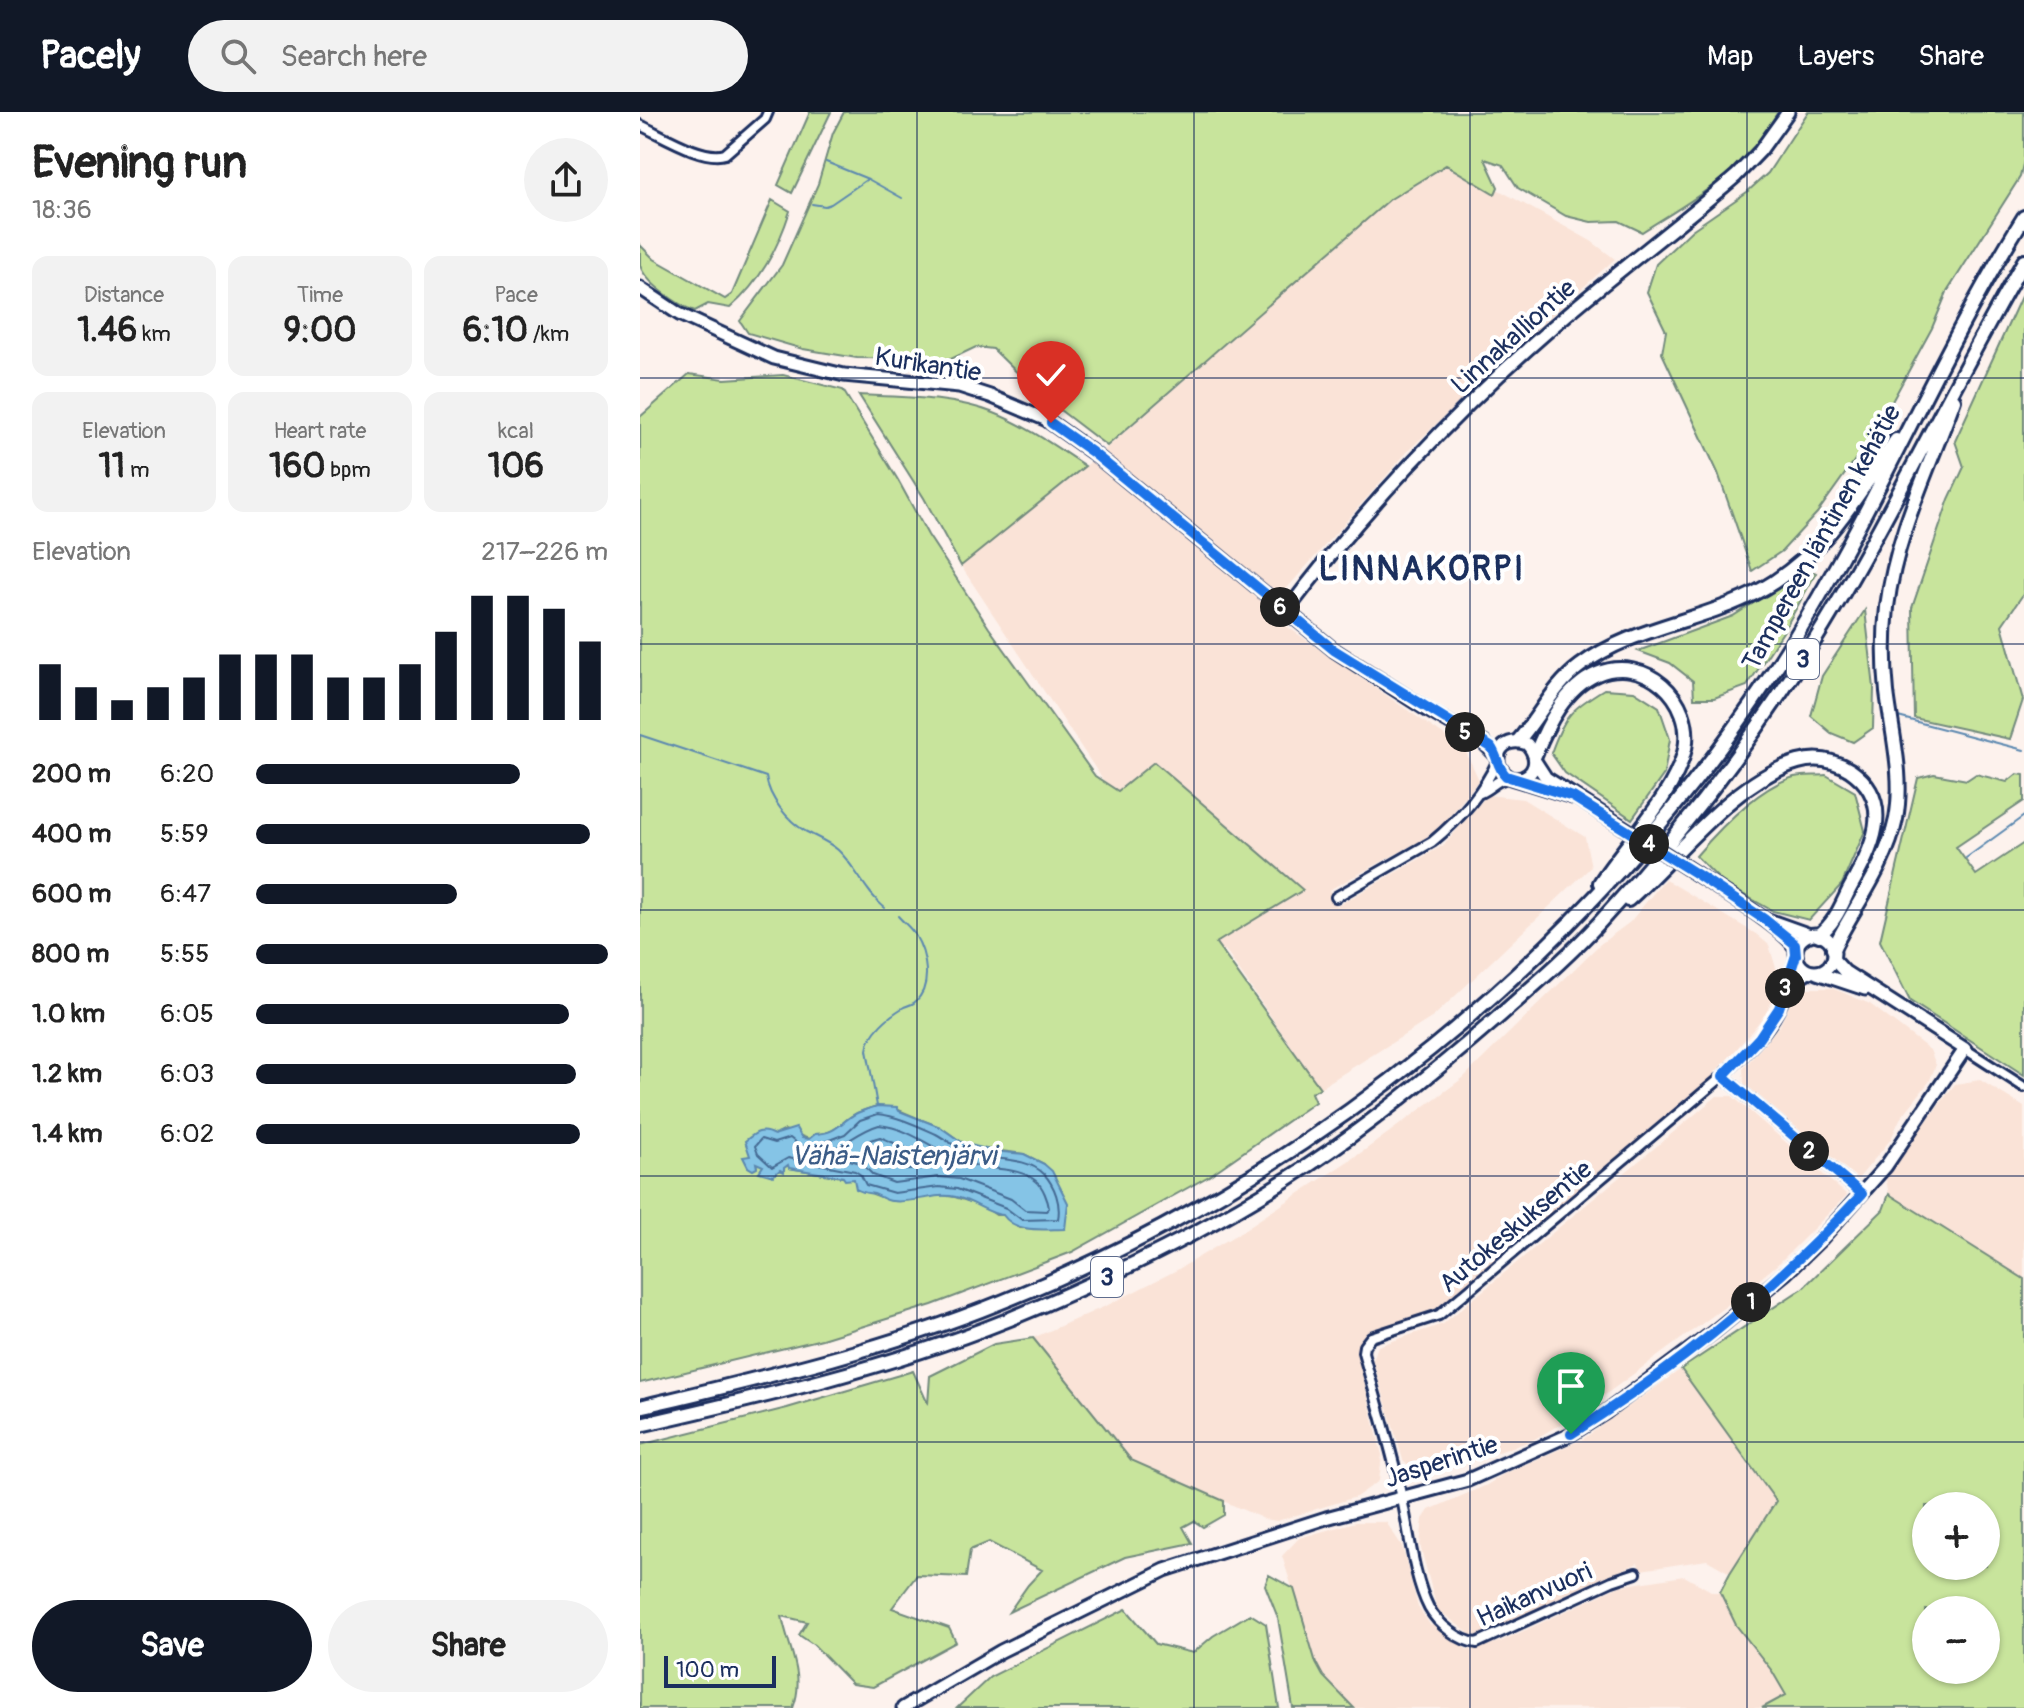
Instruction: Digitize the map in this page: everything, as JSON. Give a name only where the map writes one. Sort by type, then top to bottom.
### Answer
[{"type":"highway","name":"Tampereen läntinen kehätie","points":[[640,1407],[823,1362],[903,1338],[1036,1288],[1154,1232],[1284,1157],[1401,1073],[1502,986],[1589,902],[1706,767],[1763,688],[1814,607],[1861,523],[1961,325],[2024,217]]},
{"type":"highway","name":"Tampereen läntinen kehätie","points":[[640,1425],[788,1390],[892,1361],[1002,1322],[1103,1279],[1159,1251],[1308,1166],[1466,1045],[1598,925],[1715,787],[1799,665],[1859,566],[2024,261]]},
{"type":"highway","points":[[1833,954],[1849,916],[1885,856],[1896,817],[1898,768],[1885,658],[1889,591],[1909,512],[1966,366]]},
{"type":"highway","points":[[1515,742],[1557,688],[1590,659],[1624,642],[1726,607],[1772,584],[1805,559],[1846,515],[1915,415]]},
{"type":"highway","points":[[1535,758],[1550,721],[1572,693],[1598,674],[1617,670],[1644,673],[1667,688],[1679,703],[1686,737],[1676,770],[1643,825],[1589,902]]},
{"type":"highway","points":[[1598,925],[1752,786],[1787,766],[1801,761],[1823,760],[1840,764],[1862,780],[1872,798],[1876,827],[1867,858],[1834,920],[1815,935]]},
{"type":"main road","name":"Linnakalliontie","points":[[1286,612],[1343,541],[1473,401],[1550,328],[1736,176],[1760,151],[1788,112]]},
{"type":"main road","name":"Kurikantie","points":[[640,288],[679,314],[774,358],[844,375],[959,386],[1047,420],[1092,452],[1286,612],[1359,667],[1491,747],[1498,758]]},
{"type":"main road","name":"Kurikantie","points":[[1457,726],[1493,739],[1515,742]]},
{"type":"main road","points":[[1573,797],[1514,779],[1501,771],[1498,758],[1504,746],[1515,742],[1527,744],[1541,773],[1573,797],[1764,919],[1790,940],[1800,966],[1880,994]]},
{"type":"main road","points":[[1514,779],[1528,776],[1535,758]]},
{"type":"main road","points":[[1764,919],[1828,940],[1842,970],[1965,1049]]},
{"type":"main road","points":[[1796,952],[1801,940],[1815,935]]},
{"type":"main road","points":[[1812,972],[1826,969],[1833,954]]},
{"type":"main road","name":"Jasperintie","points":[[903,1708],[1001,1651],[1165,1570],[1312,1522],[1468,1480],[1571,1434],[1606,1412],[1715,1331],[1786,1273],[1886,1166],[1965,1049]]},
{"type":"street","points":[[640,125],[704,154],[718,156],[725,154],[765,119],[768,112]]},
{"type":"street","points":[[1480,793],[1498,758]]},
{"type":"street","points":[[1336,897],[1432,842],[1480,793],[1499,780],[1514,779]]},
{"type":"street","name":"Autokeskuksentie","points":[[1784,997],[1796,952]]},
{"type":"street","name":"Autokeskuksentie","points":[[1402,1498],[1363,1352],[1371,1337],[1439,1315],[1723,1076],[1759,1038],[1799,979],[1812,972]]},
{"type":"street","points":[[1965,1049],[2024,1087]]},
{"type":"street","points":[[1723,1076],[1862,1194]]},
{"type":"street","name":"Haikanvuori","points":[[1402,1498],[1421,1583],[1431,1611],[1444,1625],[1469,1642],[1477,1643],[1494,1637],[1612,1581],[1636,1573]]},
{"type":"shaded area","points":[[1450,163],[1591,241],[1615,259],[1526,338],[1409,450],[1266,612],[1465,750],[1479,780],[1437,832],[1329,890],[1337,906],[1444,845],[1487,795],[1523,799],[1585,837],[1591,867],[1433,1017],[1320,1088],[1115,798],[961,566],[1079,472],[1389,200]]},
{"type":"shaded area","points":[[1665,879],[1769,945],[1782,977],[1775,995],[1766,1013],[1709,1080],[1466,1289],[1435,1311],[1372,1334],[1361,1343],[1358,1357],[1382,1455],[1379,1481],[1356,1497],[1277,1521],[1264,1519],[1131,1460],[1033,1338],[1177,1270],[1365,1150],[1463,1078],[1599,945],[1630,922]]},
{"type":"shaded area","points":[[1808,988],[1832,988],[1870,1004],[1930,1050],[1936,1065],[1929,1082],[1900,1119],[1891,1139],[1858,1179],[1744,1084],[1743,1069],[1780,1025],[1791,1001]]},
{"type":"shaded area","points":[[1980,1080],[2024,1107],[2024,1279],[1889,1194],[1885,1176],[1955,1084]]},
{"type":"shaded area","points":[[1717,1096],[1732,1096],[1847,1195],[1780,1262],[1737,1298],[1583,1411],[1533,1440],[1447,1470],[1427,1475],[1410,1466],[1403,1460],[1373,1360],[1378,1346],[1443,1324]]},
{"type":"shaded area","points":[[1681,1369],[1777,1501],[1730,1573],[1707,1560],[1641,1570],[1638,1563],[1477,1636],[1471,1635],[1437,1609],[1420,1545],[1423,1519],[1429,1510],[1583,1439]]},
{"type":"shaded area","points":[[1356,1522],[1386,1522],[1402,1546],[1418,1607],[1431,1626],[1434,1624],[1466,1649],[1502,1641],[1620,1586],[1684,1576],[1713,1592],[1720,1592],[1736,1625],[1772,1671],[1786,1696],[1762,1708],[1354,1708],[1323,1676],[1316,1663],[1282,1556],[1299,1538]]},
{"type":"green space","points":[[810,112],[831,112],[792,193],[778,185]]},
{"type":"green space","points":[[844,112],[1778,112],[1757,144],[1732,170],[1642,232],[1619,221],[1591,222],[1566,216],[1518,188],[1503,165],[1485,159],[1498,187],[1495,194],[1446,165],[1389,200],[1107,446],[1039,394],[993,349],[976,347],[951,359],[857,358],[803,349],[748,333],[740,321],[782,265],[818,184],[833,133]]},
{"type":"green space","points":[[1808,112],[2024,112],[2024,160],[2020,177],[1947,292],[1932,328],[1877,429],[1817,513],[1782,551],[1752,571],[1718,473],[1662,353],[1666,331],[1647,292],[1656,264],[1692,230],[1747,192],[1768,173]]},
{"type":"green space","points":[[772,200],[790,211],[785,225],[759,275],[730,308],[708,304],[695,311],[663,292],[643,271],[640,245],[654,259],[725,299],[732,294]]},
{"type":"green space","points":[[2024,290],[2024,593],[2002,625],[2023,700],[2010,739],[1914,718],[1912,608],[1949,499],[1964,467],[1955,441]]},
{"type":"green space","points":[[689,374],[725,379],[783,375],[843,390],[928,535],[989,628],[1095,776],[1118,791],[1154,762],[1303,890],[1216,943],[1320,1088],[1311,1093],[1315,1102],[1209,1176],[1072,1252],[932,1305],[822,1339],[640,1383],[640,417]],"holes":[[[877,1106],[894,1108],[940,1127],[963,1143],[1024,1154],[1044,1164],[1065,1229],[1020,1228],[1004,1215],[996,1215],[983,1206],[955,1197],[940,1195],[892,1201],[873,1194],[854,1179],[790,1168],[789,1165],[780,1169],[756,1162],[757,1168],[750,1156],[785,1130],[809,1139],[815,1134],[834,1129],[862,1111]]]},
{"type":"green space","points":[[859,395],[928,399],[994,413],[1041,437],[1085,466],[961,566],[924,498]]},
{"type":"green space","points":[[1807,569],[1816,573],[1783,632],[1747,686],[1714,698],[1694,698],[1693,681],[1670,663],[1638,651],[1733,616]]},
{"type":"green space","points":[[1865,610],[1874,688],[1873,728],[1853,742],[1831,733],[1811,716],[1822,676]]},
{"type":"green space","points":[[1604,689],[1634,691],[1659,707],[1670,739],[1664,774],[1632,819],[1565,773],[1551,753],[1570,715]]},
{"type":"green space","points":[[1934,774],[1967,780],[1976,774],[2007,782],[2017,774],[2024,775],[2024,801],[1956,847],[1976,875],[2024,843],[2024,1075],[1910,1001],[1880,941],[1918,778]]},
{"type":"green space","points":[[1826,775],[1855,792],[1865,831],[1842,884],[1809,920],[1773,911],[1723,883],[1696,856],[1728,821],[1767,790],[1794,777]]},
{"type":"green space","points":[[1889,1194],[2024,1279],[2024,1708],[1762,1708],[1786,1695],[1772,1671],[1736,1625],[1720,1592],[1776,1501],[1681,1369],[1803,1288],[1883,1210]]},
{"type":"green space","points":[[1033,1338],[1131,1460],[1224,1501],[1224,1515],[1203,1527],[1194,1521],[1183,1527],[1192,1543],[1125,1557],[1009,1612],[1042,1570],[989,1542],[970,1550],[966,1577],[917,1575],[892,1608],[949,1628],[956,1642],[873,1687],[852,1684],[814,1645],[799,1635],[807,1622],[782,1616],[797,1673],[797,1696],[793,1708],[640,1708],[640,1445],[787,1408],[913,1371],[928,1404],[930,1376],[994,1344]]},
{"type":"green space","points":[[1269,1575],[1294,1589],[1316,1663],[1323,1676],[1354,1708],[1293,1708],[1278,1618],[1265,1585]]},
{"type":"green space","points":[[1126,1609],[1156,1644],[1193,1653],[1213,1636],[1250,1614],[1266,1624],[1279,1708],[957,1708],[990,1677]]},
{"type":"water","name":"Vähä-Naistenjärvi","points":[[877,1106],[897,1107],[899,1111],[940,1127],[963,1143],[993,1151],[1024,1154],[1044,1164],[1052,1171],[1068,1203],[1065,1229],[1023,1228],[1003,1215],[956,1197],[890,1201],[856,1189],[854,1179],[845,1180],[843,1177],[789,1168],[788,1165],[784,1172],[780,1170],[773,1176],[759,1172],[763,1166],[756,1163],[757,1168],[753,1170],[748,1167],[743,1157],[750,1156],[745,1141],[759,1132],[774,1135],[796,1128],[802,1138],[809,1139],[815,1134],[834,1129],[857,1113]]},
{"type":"waterway","points":[[826,162],[868,179],[902,198]]},
{"type":"waterway","points":[[812,204],[831,204],[866,180]]},
{"type":"waterway","points":[[1898,717],[2024,750]]},
{"type":"waterway","points":[[640,735],[766,777],[775,801],[786,815],[805,831],[838,850],[885,908]]},
{"type":"waterway","points":[[1966,858],[2024,816]]},
{"type":"waterway","points":[[877,1106],[867,1050],[869,1043],[886,1020],[915,1002],[926,979],[925,960],[919,942],[898,916]]},
{"type":"district","name":"LINNAKORPI","points":[[1422,568]]},
{"type":"route","points":[[1051,423],[1092,452],[1334,650],[1491,747],[1498,757],[1499,768],[1506,776],[1573,797],[1698,875],[1764,919],[1795,944],[1796,955],[1775,1016],[1723,1076],[1862,1194],[1786,1273],[1715,1331],[1606,1412],[1571,1434]]}]
